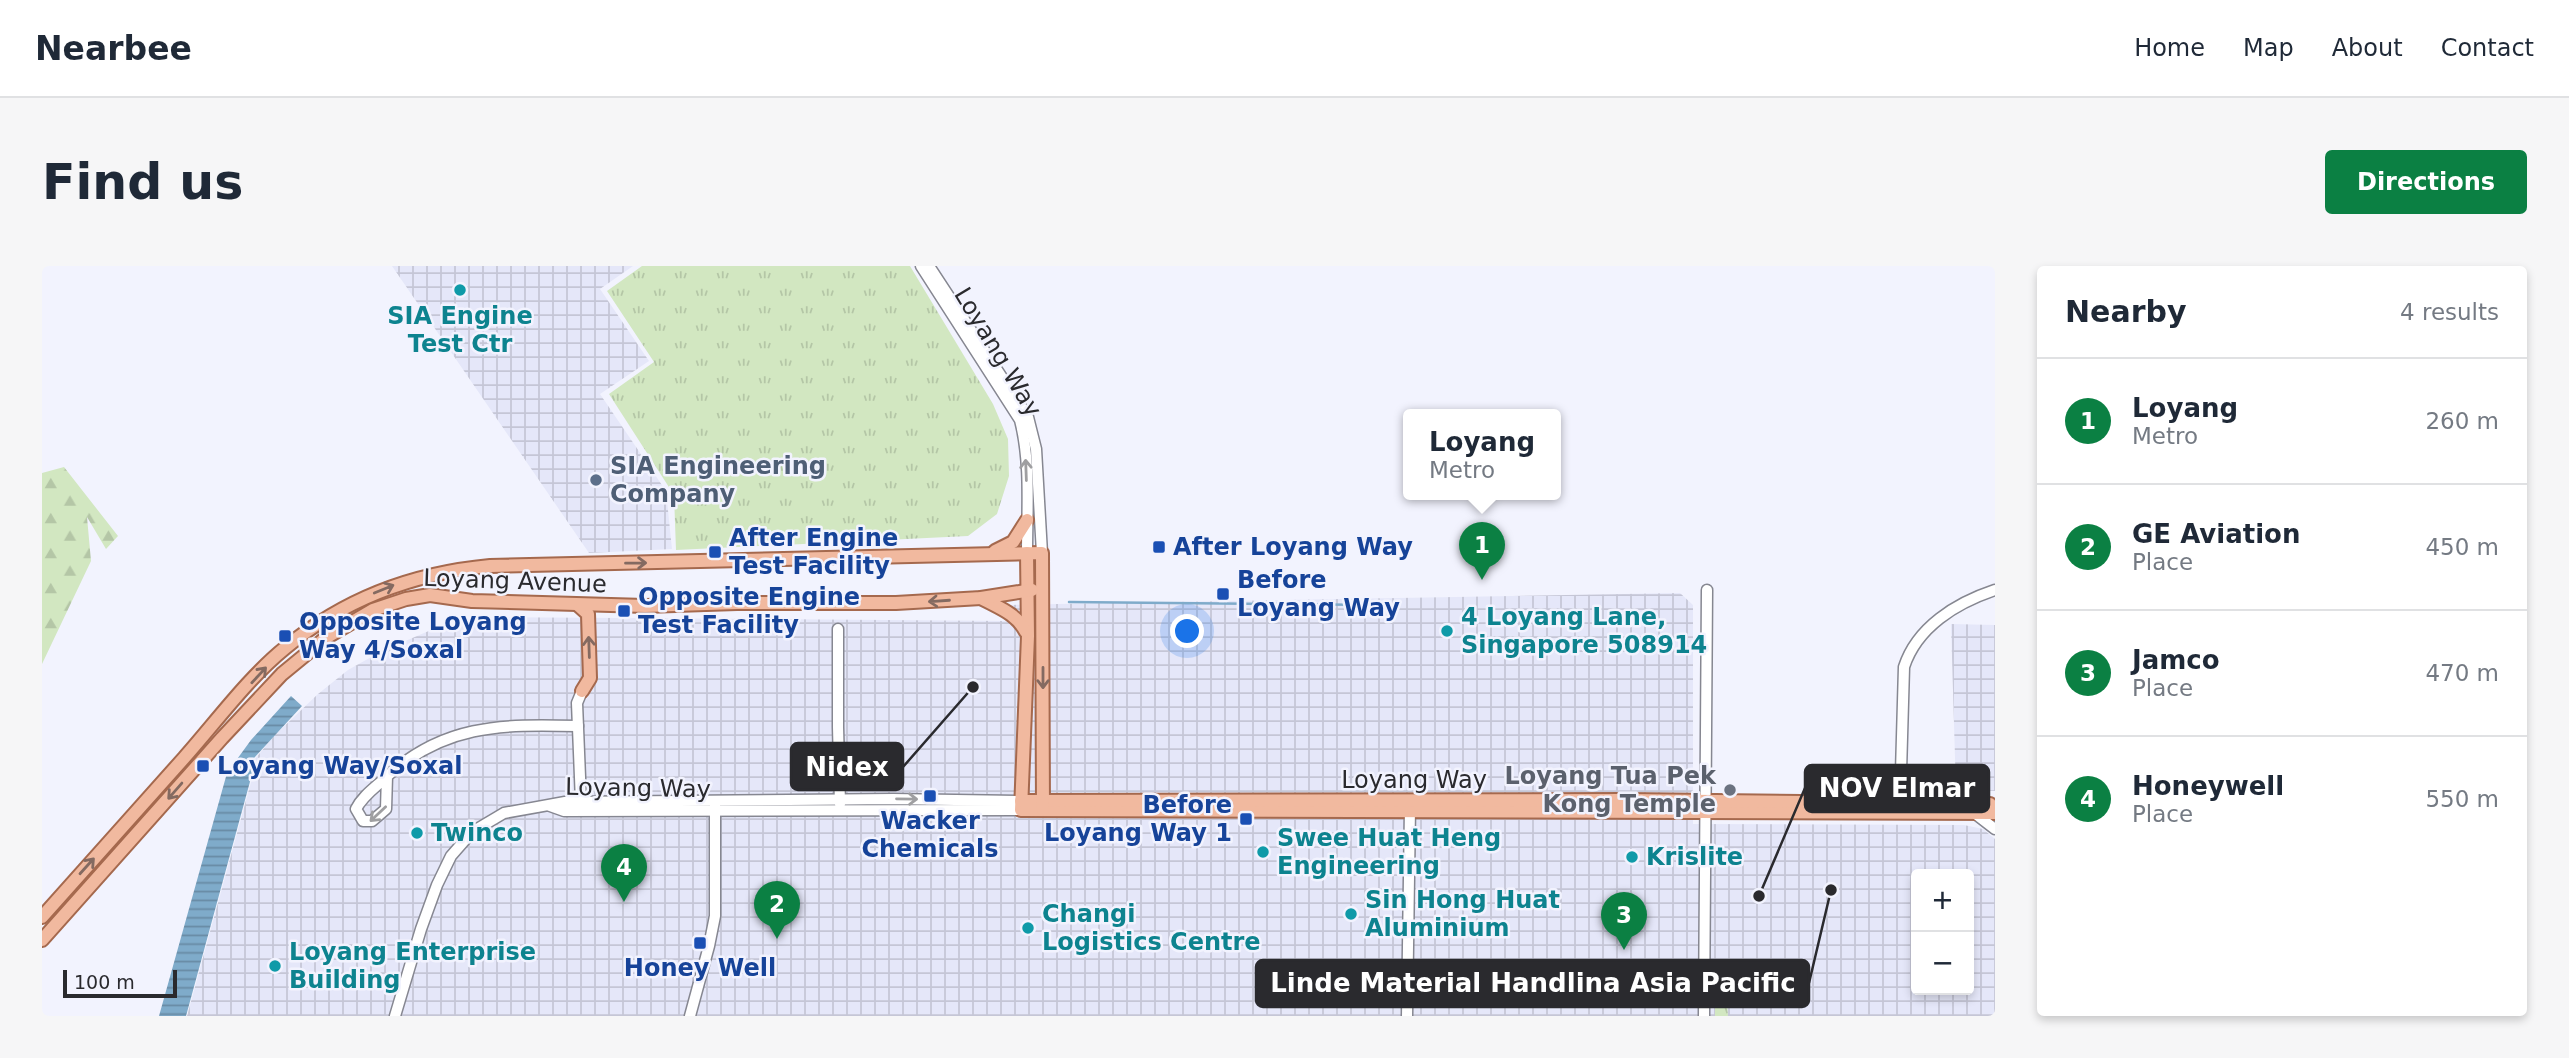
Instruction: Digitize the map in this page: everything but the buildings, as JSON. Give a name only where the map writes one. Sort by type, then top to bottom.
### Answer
[{"type":"main road","points":[[988,553],[1013,541],[1027,520]]},
{"type":"main road","name":"Loyang Way","points":[[1027,553],[1028,636],[1021,805],[1995,805]]},
{"type":"main road","name":"Loyang Avenue","points":[[42,917],[234,700],[284,649],[342,610],[397,584],[440,572],[490,566],[1042,553]]},
{"type":"main road","name":"Loyang Way","points":[[1042,553],[1043,805]]},
{"type":"main road","name":"Loyang Avenue","points":[[42,940],[282,674],[327,637],[373,610],[406,599],[430,595],[472,601],[578,606],[896,603],[981,598],[1042,588]]},
{"type":"main road","points":[[981,598],[1012,614],[1028,636]]},
{"type":"main road","points":[[578,606],[588,614],[590,678],[582,691]]},
{"type":"main road","name":"Loyang Way","points":[[1704,806],[1881,802],[1900,807],[1995,813]]},
{"type":"street","name":"Loyang Way","points":[[920,266],[1020,420],[1026,453],[1027,553]]},
{"type":"street","name":"Loyang Way","points":[[929,266],[1028,416],[1036,449],[1042,553]]},
{"type":"street","points":[[1704,1016],[1707,590]]},
{"type":"street","points":[[1900,807],[1903,681],[1913,657],[1932,629],[1995,592]]},
{"type":"street","points":[[838,629],[839,800],[846,810]]},
{"type":"street","points":[[582,691],[577,703],[581,802],[590,810]]},
{"type":"street","points":[[387,776],[386,809],[372,821],[363,821],[357,813],[358,805],[387,776],[402,764],[436,743],[474,731],[520,724],[578,726]]},
{"type":"street","points":[[1881,802],[1892,795],[1901,782]]},
{"type":"street","name":"Loyang Way","points":[[548,806],[590,810],[839,800],[1021,805]]},
{"type":"street","name":"Loyang Way","points":[[395,1016],[421,929],[451,856],[472,832],[504,813],[565,802],[846,810],[1021,805]]},
{"type":"street","points":[[570,810],[581,802]]},
{"type":"street","points":[[690,1016],[715,916],[715,805]]},
{"type":"street","points":[[1407,1016],[1410,806]]},
{"type":"street","points":[[1973,812],[1995,829]]},
{"type":"shaded area","points":[[392,266],[633,266],[600,289],[649,361],[600,394],[666,491],[672,549],[589,553]]},
{"type":"shaded area","points":[[1680,593],[1693,605],[1693,824],[1964,825],[1983,829],[1995,839],[1995,1016],[187,1016],[255,759],[274,736],[318,694],[348,670],[382,651],[438,627],[487,617],[1009,621],[1009,605]]},
{"type":"shaded area","points":[[1951,624],[1995,625],[1995,791],[1956,790]]},
{"type":"green space","points":[[642,266],[910,266],[993,404],[1008,439],[1009,476],[997,514],[968,536],[676,550],[674,495],[609,394],[654,362],[607,291]]},
{"type":"green space","points":[[64,467],[118,536],[106,549],[87,517],[91,561],[42,664],[42,473]]},
{"type":"green space","points":[[1725,969],[1728,1016],[1715,1016],[1715,971]]},
{"type":"water","points":[[291,696],[302,706],[254,758],[251,778],[186,1016],[159,1016],[227,773],[251,740]]},
{"type":"waterway","points":[[1069,602],[1380,605]]},
{"type":"place","name":"SIA Engine Test Ctr","points":[[460,290]]},
{"type":"place","name":"SIA Engineering Company","points":[[596,480]]},
{"type":"place","name":"After Loyang Way","points":[[1159,547]]},
{"type":"place","name":"After Engine Test Facility","points":[[715,552]]},
{"type":"place","name":"Loyang","points":[[1482,580]]},
{"type":"place","name":"Before Loyang Way","points":[[1223,594]]},
{"type":"place","name":"Opposite Engine Test Facility","points":[[624,611]]},
{"type":"place","name":"4 Loyang Lane, Singapore 508914","points":[[1447,631]]},
{"type":"place","name":"Opposite Loyang Way 4/Soxal","points":[[285,636]]},
{"type":"place","name":"Nidex","points":[[973,687]]},
{"type":"place","name":"Loyang Way/Soxal","points":[[203,766]]},
{"type":"place","name":"Loyang Tua Pek Kong Temple","points":[[1730,790]]},
{"type":"place","name":"Wacker Chemicals","points":[[930,796]]},
{"type":"place","name":"Before Loyang Way 1","points":[[1246,819]]},
{"type":"place","name":"Twinco","points":[[417,833]]},
{"type":"place","name":"Swee Huat Heng Engineering","points":[[1263,852]]},
{"type":"place","name":"Krislite","points":[[1632,857]]},
{"type":"place","name":"Linde Material Handlina Asia Pacific","points":[[1831,890]]},
{"type":"place","name":"NOV Elmar","points":[[1759,896]]},
{"type":"place","name":"Honeywell","points":[[624,902]]},
{"type":"place","name":"Sin Hong Huat Aluminium","points":[[1351,914]]},
{"type":"place","name":"Changi Logistics Centre","points":[[1028,928]]},
{"type":"place","name":"GE Aviation","points":[[777,939]]},
{"type":"place","name":"Honey Well","points":[[700,943]]},
{"type":"place","name":"Jamco","points":[[1624,950]]},
{"type":"place","name":"Loyang Enterprise Building","points":[[275,966]]}]
